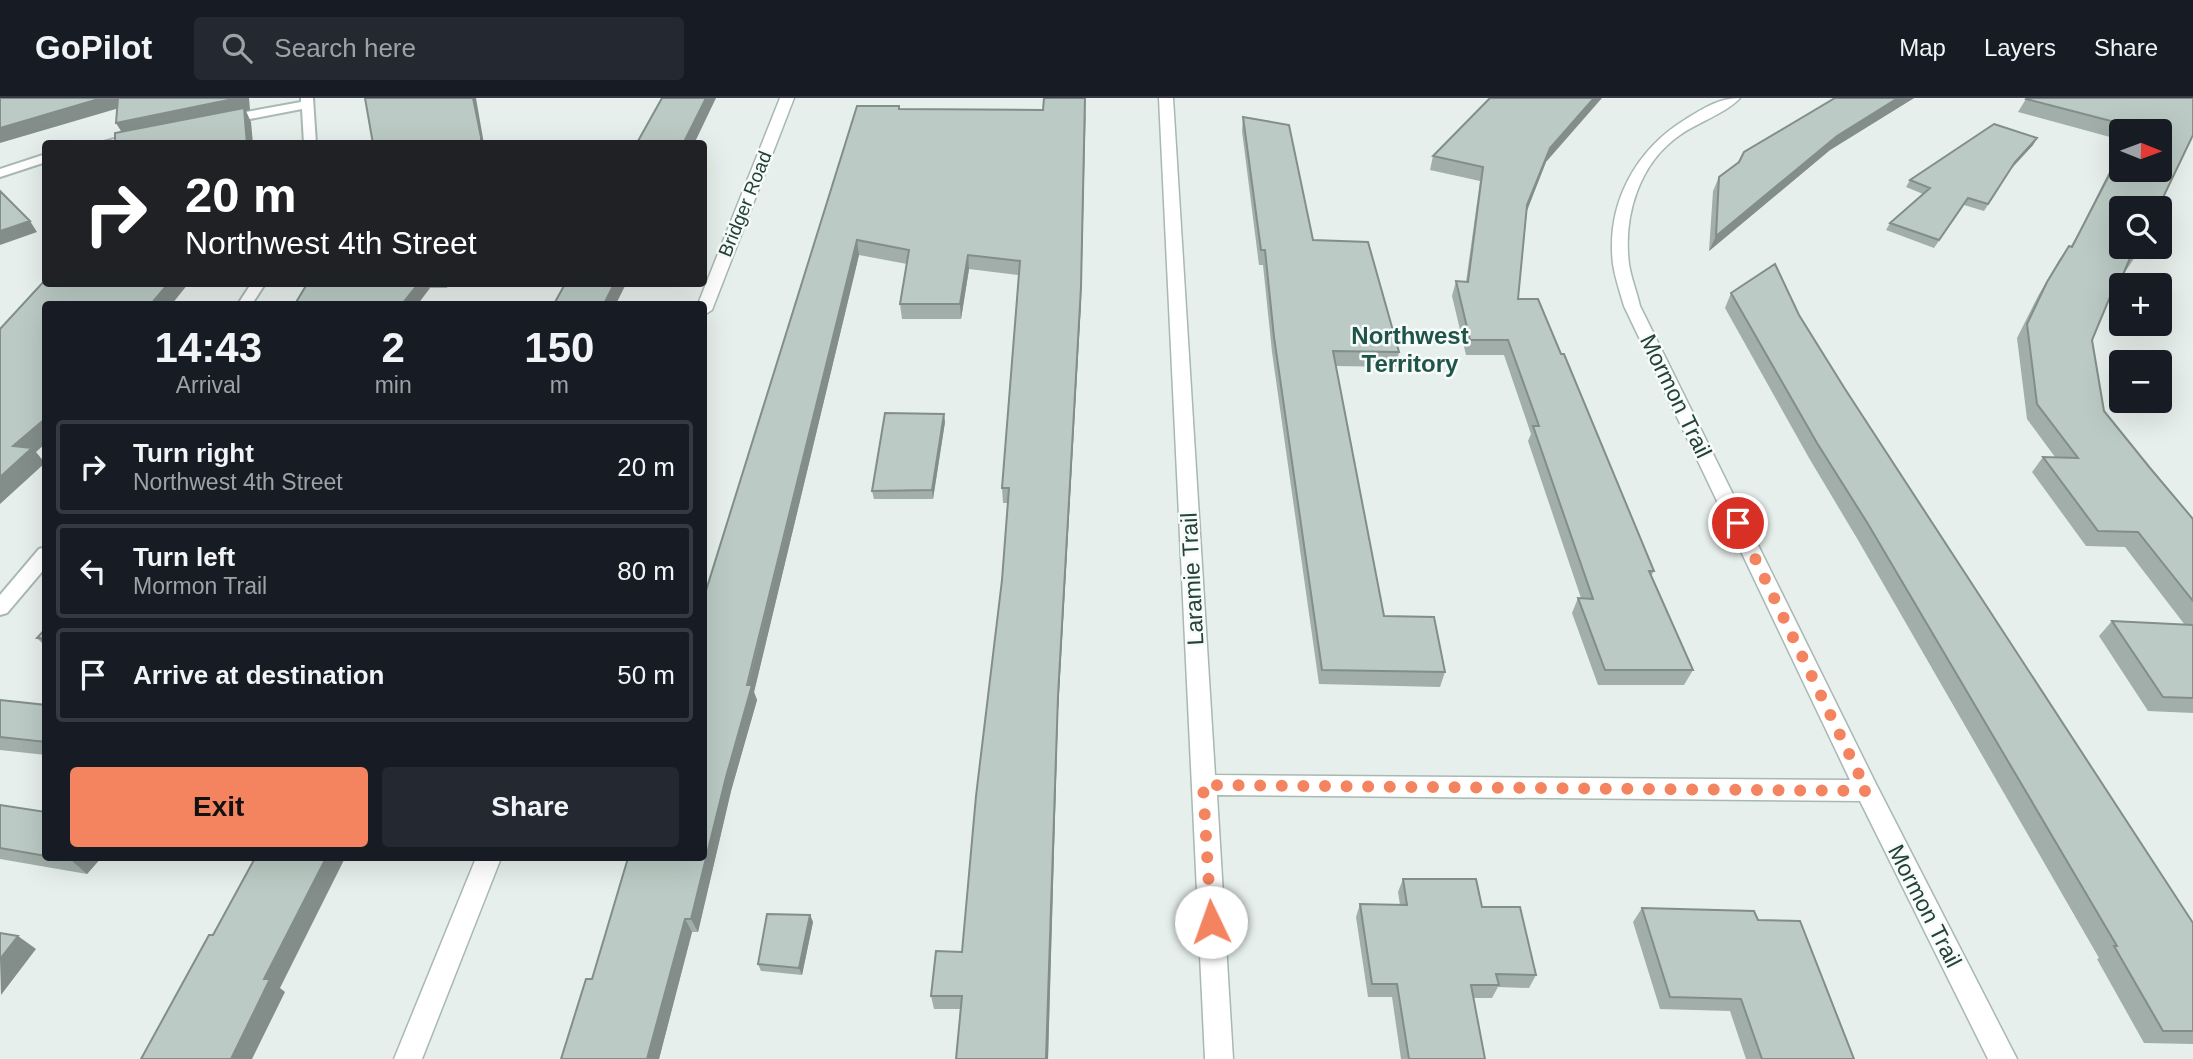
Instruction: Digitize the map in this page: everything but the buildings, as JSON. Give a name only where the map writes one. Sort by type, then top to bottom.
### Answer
[{"type":"street","name":"Bridger Road","points":[[707,302],[787,98]]},
{"type":"street","name":"Laramie Trail","points":[[1166,98],[1219,1059]]},
{"type":"street","name":"Mormon Trail","points":[[1733,98],[1666,139],[1642,168],[1626,197],[1620,229],[1621,265],[1632,306],[1867,791],[2003,1059]]},
{"type":"street","points":[[1203,785],[1867,791]]},
{"type":"street","points":[[408,1059],[487,861]]},
{"type":"lane","points":[[214,122],[308,101],[310,140]]},
{"type":"lane","points":[[122,140],[146,135]]},
{"type":"lane","points":[[0,173],[42,159]]},
{"type":"lane","points":[[0,608],[42,559]]},
{"type":"district","name":"Northwest Territory","points":[[1410,349]]},
{"type":"route","points":[[1211,922],[1203,785],[1867,791],[1738,523]]}]
